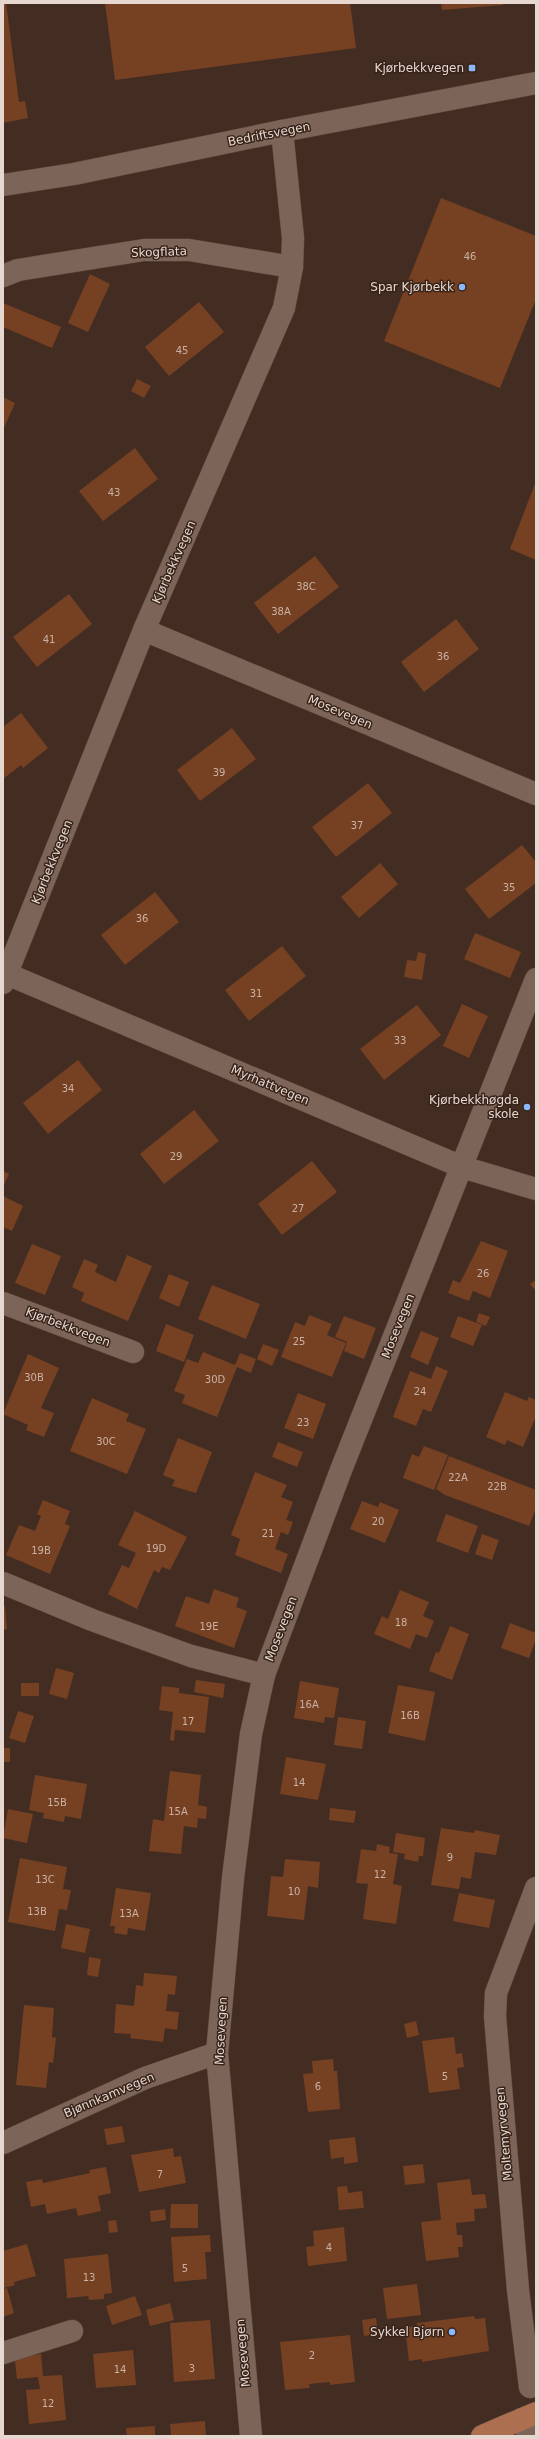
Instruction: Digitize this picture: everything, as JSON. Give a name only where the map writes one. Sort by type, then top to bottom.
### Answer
[{"type":"highway","points":[[482,2436],[529,2428]]},
{"type":"street","name":"Bedriftsvegen","points":[[3,186],[74,174],[282,131],[536,83]]},
{"type":"street","name":"Kjørbekkvegen","points":[[5,978],[144,630],[284,308],[292,267],[293,238],[282,131]]},
{"type":"street","name":"Skogflata","points":[[3,276],[18,270],[144,250],[189,250],[292,267]]},
{"type":"street","name":"Mosevegen","points":[[144,630],[536,794]]},
{"type":"street","name":"Myrhattvegen","points":[[5,978],[462,1167],[536,1189]]},
{"type":"street","name":"Mosevegen","points":[[251,2436],[217,2053],[239,1827],[251,1734],[264,1675],[341,1470],[536,979]]},
{"type":"street","name":"Kjørbekkvegen","points":[[3,1303],[133,1352]]},
{"type":"street","name":"Mosevegen","points":[[3,1584],[191,1656],[264,1675]]},
{"type":"street","name":"Moltemyrvegen","points":[[530,2387],[518,2282],[495,2016],[496,1993],[536,1888]]},
{"type":"street","name":"Bjønnkamvegen","points":[[3,2143],[145,2078],[217,2053]]},
{"type":"street","points":[[3,2353],[72,2331]]},
{"type":"building","points":[[3,3],[6,3],[19,102],[25,101],[28,118],[3,123]]},
{"type":"building","points":[[105,3],[350,3],[356,48],[115,80]]},
{"type":"building","points":[[441,3],[503,3],[503,5],[442,10]]},
{"type":"building","points":[[441,198],[536,236],[536,299],[500,388],[384,341]]},
{"type":"building","points":[[90,274],[110,284],[88,332],[68,323]]},
{"type":"building","points":[[199,302],[224,332],[169,376],[145,347]]},
{"type":"building","points":[[3,303],[61,327],[52,348],[3,327]]},
{"type":"building","points":[[137,379],[151,386],[144,398],[131,391]]},
{"type":"building","points":[[3,397],[15,403],[3,430]]},
{"type":"building","points":[[135,448],[158,479],[103,521],[79,491]]},
{"type":"building","points":[[536,481],[536,560],[510,549]]},
{"type":"building","points":[[315,556],[339,587],[278,634],[254,603]]},
{"type":"building","points":[[69,594],[92,624],[37,667],[13,637]]},
{"type":"building","points":[[456,619],[479,649],[424,692],[401,662]]},
{"type":"building","points":[[21,713],[48,748],[23,768],[21,765],[3,779],[3,727]]},
{"type":"building","points":[[232,728],[256,759],[200,801],[177,770]]},
{"type":"building","points":[[368,783],[392,813],[336,857],[312,827]]},
{"type":"building","points":[[522,845],[536,862],[536,883],[489,919],[465,889]]},
{"type":"building","points":[[380,863],[398,884],[359,918],[341,897]]},
{"type":"building","points":[[155,892],[179,922],[125,965],[101,935]]},
{"type":"building","points":[[475,933],[521,952],[510,978],[464,959]]},
{"type":"building","points":[[282,946],[306,976],[249,1021],[225,990]]},
{"type":"building","points":[[418,952],[426,954],[422,980],[404,977],[407,960],[416,961]]},
{"type":"building","points":[[462,1004],[488,1016],[469,1058],[443,1046]]},
{"type":"building","points":[[417,1005],[441,1035],[384,1080],[360,1049]]},
{"type":"building","points":[[78,1060],[102,1090],[48,1134],[23,1103]]},
{"type":"building","points":[[194,1110],[219,1141],[164,1184],[140,1154]]},
{"type":"building","points":[[312,1161],[337,1192],[282,1235],[258,1204]]},
{"type":"building","points":[[3,1171],[9,1174],[4,1185],[3,1184]]},
{"type":"building","points":[[3,1196],[23,1206],[12,1231],[3,1227]]},
{"type":"building","points":[[481,1241],[508,1251],[490,1298],[473,1291],[469,1301],[448,1293],[453,1280],[460,1283]]},
{"type":"building","points":[[32,1244],[61,1256],[45,1295],[15,1283]]},
{"type":"building","points":[[127,1255],[152,1266],[128,1321],[81,1301],[84,1293],[72,1287],[84,1259],[98,1265],[95,1272],[116,1282]]},
{"type":"building","points":[[169,1274],[189,1282],[179,1307],[159,1298]]},
{"type":"building","points":[[536,1280],[536,1291],[530,1284]]},
{"type":"building","points":[[212,1285],[260,1304],[246,1339],[198,1319]]},
{"type":"building","points":[[479,1313],[490,1317],[486,1326],[476,1322]]},
{"type":"building","points":[[309,1315],[332,1324],[327,1335],[346,1343],[332,1377],[281,1357],[295,1322],[305,1326]]},
{"type":"building","points":[[344,1316],[376,1328],[364,1359],[344,1351],[347,1342],[335,1337]]},
{"type":"building","points":[[458,1316],[482,1325],[473,1346],[450,1337]]},
{"type":"building","points":[[166,1324],[194,1335],[184,1362],[156,1351]]},
{"type":"building","points":[[421,1331],[439,1338],[428,1365],[410,1357]]},
{"type":"building","points":[[263,1344],[279,1350],[272,1366],[257,1359]]},
{"type":"building","points":[[203,1352],[235,1365],[240,1353],[256,1359],[251,1373],[237,1367],[217,1417],[182,1403],[185,1395],[174,1391],[187,1359],[198,1363]]},
{"type":"building","points":[[28,1354],[59,1368],[41,1408],[54,1413],[44,1437],[26,1430],[28,1425],[3,1414]]},
{"type":"building","points":[[436,1366],[448,1371],[431,1412],[423,1409],[416,1426],[393,1417],[410,1371],[431,1379]]},
{"type":"building","points":[[505,1392],[527,1401],[529,1397],[536,1400],[536,1416],[523,1447],[507,1440],[505,1445],[486,1437]]},
{"type":"building","points":[[298,1393],[326,1404],[313,1439],[284,1428]]},
{"type":"building","points":[[92,1398],[129,1414],[126,1421],[146,1429],[127,1474],[70,1451]]},
{"type":"building","points":[[178,1438],[212,1452],[196,1493],[172,1486],[175,1480],[163,1475]]},
{"type":"building","points":[[278,1442],[303,1452],[297,1467],[272,1457]]},
{"type":"building","points":[[424,1446],[448,1455],[434,1490],[403,1478],[412,1454],[419,1457]]},
{"type":"building","points":[[449,1456],[536,1490],[536,1508],[529,1526],[445,1495],[436,1489]]},
{"type":"building","points":[[255,1472],[287,1485],[281,1497],[293,1502],[286,1520],[293,1522],[288,1535],[281,1532],[275,1549],[288,1554],[281,1573],[235,1555],[240,1539],[231,1535]]},
{"type":"building","points":[[43,1500],[70,1511],[65,1524],[70,1526],[50,1574],[6,1555],[19,1525],[35,1531],[41,1516],[37,1514]]},
{"type":"building","points":[[362,1501],[378,1507],[380,1502],[399,1510],[385,1543],[350,1529]]},
{"type":"building","points":[[135,1511],[187,1537],[170,1570],[162,1567],[159,1573],[154,1570],[137,1609],[108,1594],[122,1565],[129,1568],[136,1553],[118,1545]]},
{"type":"building","points":[[446,1514],[478,1526],[468,1553],[436,1541]]},
{"type":"building","points":[[482,1534],[499,1540],[492,1560],[475,1554]]},
{"type":"building","points":[[214,1589],[239,1598],[236,1607],[247,1611],[234,1648],[175,1626],[186,1596],[209,1604]]},
{"type":"building","points":[[400,1590],[429,1602],[423,1616],[434,1621],[427,1638],[416,1634],[410,1649],[374,1634],[382,1616],[388,1619]]},
{"type":"building","points":[[3,1606],[5,1606],[7,1629],[3,1630]]},
{"type":"building","points":[[510,1623],[536,1633],[536,1639],[529,1658],[501,1648]]},
{"type":"building","points":[[450,1626],[469,1634],[452,1680],[429,1671],[436,1652],[439,1653]]},
{"type":"building","points":[[56,1668],[74,1673],[67,1699],[49,1694]]},
{"type":"building","points":[[196,1680],[225,1684],[223,1698],[194,1692]]},
{"type":"building","points":[[300,1681],[339,1688],[334,1718],[325,1717],[324,1723],[294,1718]]},
{"type":"building","points":[[21,1683],[39,1683],[39,1696],[21,1696]]},
{"type":"building","points":[[398,1685],[435,1692],[425,1741],[388,1733]]},
{"type":"building","points":[[162,1686],[179,1688],[179,1693],[209,1697],[205,1733],[175,1730],[174,1741],[170,1740],[173,1712],[159,1710]]},
{"type":"building","points":[[18,1711],[34,1716],[25,1743],[9,1738]]},
{"type":"building","points":[[338,1717],[366,1721],[362,1749],[334,1745]]},
{"type":"building","points":[[3,1748],[10,1748],[10,1762],[3,1762]]},
{"type":"building","points":[[286,1757],[326,1764],[318,1800],[280,1794]]},
{"type":"building","points":[[170,1771],[201,1775],[198,1805],[207,1807],[206,1819],[198,1818],[197,1828],[184,1826],[181,1854],[149,1851],[153,1819],[164,1821]]},
{"type":"building","points":[[35,1775],[87,1784],[81,1819],[65,1816],[64,1822],[43,1818],[44,1813],[29,1810]]},
{"type":"building","points":[[330,1808],[356,1811],[354,1823],[329,1820]]},
{"type":"building","points":[[8,1809],[33,1814],[27,1843],[3,1838]]},
{"type":"building","points":[[441,1828],[474,1833],[475,1830],[500,1835],[496,1855],[475,1852],[471,1879],[461,1877],[459,1889],[431,1885]]},
{"type":"building","points":[[396,1833],[425,1838],[423,1856],[419,1856],[418,1862],[404,1859],[405,1854],[393,1852]]},
{"type":"building","points":[[377,1844],[390,1847],[389,1853],[398,1854],[393,1884],[402,1886],[396,1924],[363,1919],[368,1884],[356,1883],[361,1849],[376,1851]]},
{"type":"building","points":[[20,1858],[67,1867],[63,1889],[71,1890],[67,1910],[59,1909],[55,1931],[8,1922]]},
{"type":"building","points":[[285,1859],[320,1862],[318,1888],[308,1886],[304,1920],[267,1916],[271,1876],[283,1877]]},
{"type":"building","points":[[116,1888],[151,1893],[145,1931],[128,1928],[127,1935],[114,1933],[115,1926],[110,1926]]},
{"type":"building","points":[[459,1893],[495,1900],[489,1928],[453,1921]]},
{"type":"building","points":[[66,1924],[90,1929],[85,1953],[61,1948]]},
{"type":"building","points":[[89,1957],[101,1959],[98,1977],[87,1975]]},
{"type":"building","points":[[144,1973],[177,1976],[175,1995],[168,1994],[166,2011],[179,2012],[177,2030],[165,2028],[163,2042],[130,2038],[131,2034],[114,2033],[116,2004],[134,2006],[136,1985],[143,1986]]},
{"type":"building","points":[[24,2005],[54,2008],[52,2037],[56,2038],[53,2063],[49,2062],[46,2088],[16,2085]]},
{"type":"building","points":[[416,2021],[419,2035],[407,2038],[404,2024]]},
{"type":"building","points":[[454,2037],[456,2054],[462,2053],[464,2067],[457,2068],[460,2089],[429,2093],[422,2041]]},
{"type":"building","points":[[333,2059],[334,2071],[337,2071],[340,2109],[308,2112],[303,2074],[313,2073],[312,2061]]},
{"type":"building","points":[[122,2126],[125,2142],[107,2145],[104,2129]]},
{"type":"building","points":[[355,2137],[358,2162],[344,2164],[344,2157],[331,2159],[329,2140]]},
{"type":"building","points":[[173,2148],[174,2157],[181,2156],[186,2183],[139,2192],[131,2155]]},
{"type":"building","points":[[423,2164],[425,2183],[405,2185],[403,2166]]},
{"type":"building","points":[[106,2167],[111,2193],[98,2196],[101,2211],[78,2216],[76,2208],[47,2214],[45,2204],[31,2207],[26,2182],[42,2179],[43,2183],[90,2173],[89,2170]]},
{"type":"building","points":[[470,2179],[472,2195],[485,2194],[487,2208],[474,2209],[475,2221],[456,2223],[457,2235],[462,2235],[463,2247],[458,2247],[459,2257],[426,2261],[421,2222],[441,2220],[437,2183]]},
{"type":"building","points":[[347,2186],[348,2193],[362,2191],[364,2208],[339,2210],[337,2187]]},
{"type":"building","points":[[171,2204],[198,2204],[198,2228],[170,2228]]},
{"type":"building","points":[[165,2209],[166,2220],[151,2222],[150,2211]]},
{"type":"building","points":[[116,2220],[118,2232],[109,2233],[108,2221]]},
{"type":"building","points":[[344,2227],[347,2261],[308,2266],[306,2247],[314,2246],[313,2231]]},
{"type":"building","points":[[210,2235],[211,2252],[205,2252],[207,2279],[174,2282],[171,2237]]},
{"type":"building","points":[[27,2244],[36,2276],[14,2282],[15,2285],[4,2288],[3,2251]]},
{"type":"building","points":[[108,2254],[112,2293],[104,2294],[104,2299],[89,2300],[88,2296],[67,2298],[64,2259]]},
{"type":"building","points":[[417,2284],[421,2315],[387,2319],[383,2288]]},
{"type":"building","points":[[7,2288],[14,2313],[3,2317],[3,2289]]},
{"type":"building","points":[[135,2296],[142,2315],[112,2325],[106,2306]]},
{"type":"building","points":[[170,2303],[174,2320],[150,2326],[146,2310]]},
{"type":"building","points":[[474,2316],[475,2319],[485,2318],[489,2351],[422,2362],[422,2359],[409,2361],[405,2327],[417,2326],[417,2323]]},
{"type":"building","points":[[376,2318],[378,2334],[364,2336],[362,2320]]},
{"type":"building","points":[[210,2320],[215,2379],[174,2382],[170,2323]]},
{"type":"building","points":[[350,2335],[355,2382],[330,2385],[330,2382],[309,2384],[310,2388],[285,2390],[280,2342]]},
{"type":"building","points":[[133,2350],[136,2385],[96,2388],[93,2354]]},
{"type":"building","points":[[41,2354],[43,2376],[62,2375],[66,2420],[29,2424],[26,2390],[40,2389],[38,2377],[17,2379],[15,2362],[16,2358]]},
{"type":"building","points":[[205,2421],[206,2436],[171,2436],[170,2424]]},
{"type":"building","points":[[155,2426],[155,2436],[127,2436],[126,2428]]},
{"type":"place","name":"Kjørbekkvegen","points":[[472,68]]},
{"type":"place","name":"Spar Kjørbekk","points":[[462,287]]},
{"type":"place","name":"Kjørbekkhøgda skole","points":[[527,1107]]},
{"type":"place","name":"Sykkel Bjørn","points":[[452,2332]]}]
